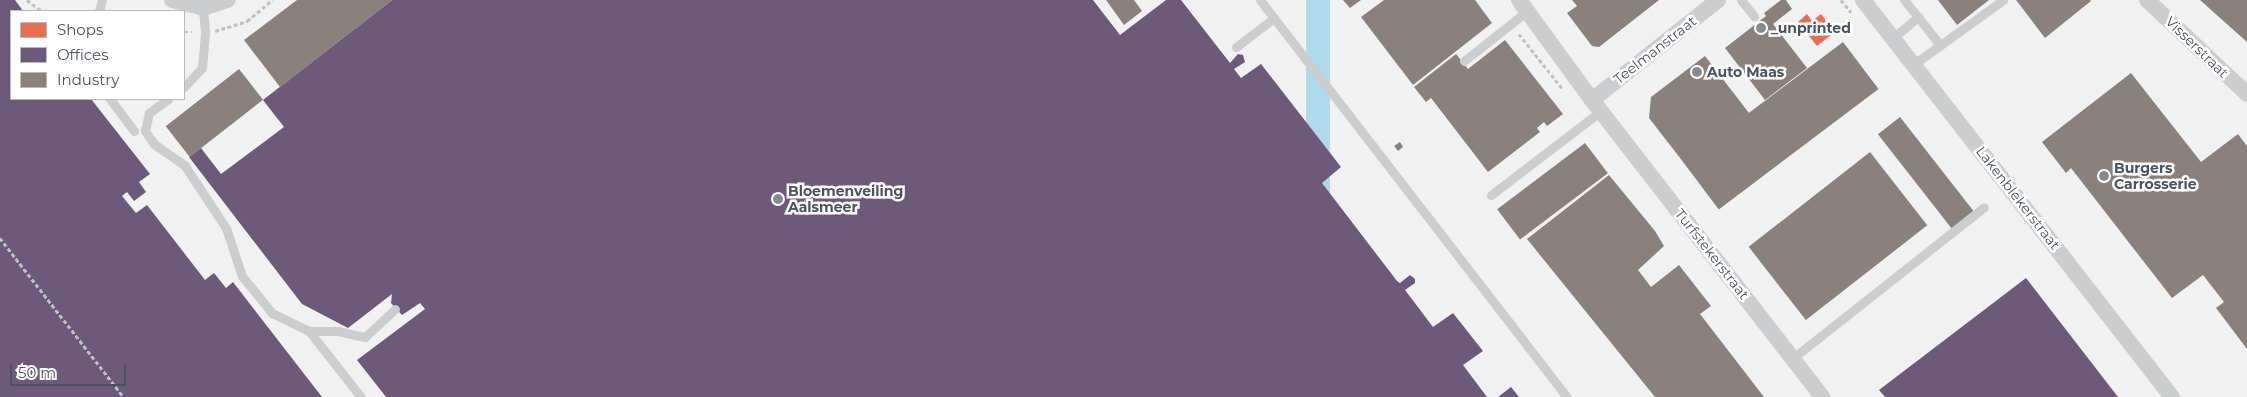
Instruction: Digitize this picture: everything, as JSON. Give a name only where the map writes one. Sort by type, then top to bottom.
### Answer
[{"type":"street","points":[[172,0],[203,8],[228,0]]},
{"type":"street","name":"Teelmanstraat","points":[[1596,105],[1718,0]]},
{"type":"street","name":"Lakenblekerstraat","points":[[1863,0],[2172,397]]},
{"type":"street","name":"Visserstraat","points":[[2147,0],[2247,94]]},
{"type":"street","name":"Turfstekerstraat","points":[[1523,6],[1596,105],[1822,397]]},
{"type":"lane","points":[[1260,0],[1567,397]]},
{"type":"lane","points":[[1741,0],[1754,16]]},
{"type":"lane","points":[[1904,0],[1940,45]]},
{"type":"lane","points":[[1914,64],[2003,0]]},
{"type":"lane","points":[[1464,61],[1523,6]]},
{"type":"lane","points":[[185,86],[202,68],[206,32],[203,8]]},
{"type":"lane","points":[[1892,38],[1918,17]]},
{"type":"lane","points":[[1236,46],[1274,18]]},
{"type":"lane","points":[[111,100],[134,130]]},
{"type":"lane","points":[[167,100],[150,113],[145,131],[148,138],[186,166],[226,228],[242,276],[272,312],[309,331],[361,397]]},
{"type":"lane","points":[[1490,196],[1596,105]]},
{"type":"lane","points":[[1793,358],[1984,207]]},
{"type":"lane","points":[[309,331],[338,332],[365,337],[395,309]]},
{"type":"path","points":[[27,0],[41,10]]},
{"type":"path","points":[[185,32],[227,29],[247,20],[272,0]]},
{"type":"path","points":[[0,238],[124,397]]},
{"type":"water","points":[[1306,0],[1330,0],[1330,397],[1306,397]]},
{"type":"building: Shops","points":[[1807,14],[1812,21],[1821,14],[1835,32],[1817,46],[1798,22]]},
{"type":"building: Offices","points":[[0,0],[15,0],[22,10],[10,10],[10,100],[92,100],[150,174],[139,182],[146,192],[134,201],[127,192],[122,196],[136,213],[147,205],[205,280],[214,273],[226,288],[233,282],[322,397],[0,397]]},
{"type":"building: Offices","name":"Bloemenveiling Aalsmeer","points":[[392,0],[1093,0],[1120,35],[1166,0],[1181,0],[1230,63],[1238,54],[1243,55],[1245,62],[1234,69],[1241,78],[1261,64],[1341,167],[1322,183],[1397,281],[1400,283],[1410,275],[1415,279],[1415,283],[1405,290],[1433,327],[1453,313],[1483,351],[1463,365],[1487,397],[386,397],[357,360],[425,309],[420,303],[402,315],[391,303],[392,294],[348,328],[302,304],[189,157],[201,148],[221,174],[284,127],[263,100]]},
{"type":"building: Offices","points":[[2026,278],[2118,397],[1885,397],[1879,390]]},
{"type":"building: Offices","points":[[1511,387],[1519,397],[1498,397]]},
{"type":"building: Industry","points":[[297,0],[392,0],[280,87],[244,40]]},
{"type":"building: Industry","points":[[1106,0],[1134,0],[1142,11],[1124,25]]},
{"type":"building: Industry","points":[[1343,0],[1361,0],[1350,8]]},
{"type":"building: Industry","points":[[1384,0],[1475,0],[1492,23],[1413,85],[1361,17]]},
{"type":"building: Industry","points":[[1572,0],[1659,0],[1599,47],[1592,46],[1567,13],[1577,6]]},
{"type":"building: Industry","points":[[1781,0],[1786,0],[1792,9],[1773,24],[1807,68],[1765,100],[1725,48],[1766,16],[1764,13]]},
{"type":"building: Industry","points":[[1938,0],[1989,0],[1957,25]]},
{"type":"building: Industry","points":[[2016,0],[2090,0],[2091,1],[2045,38]]},
{"type":"building: Industry","points":[[2200,0],[2247,0],[2247,42]]},
{"type":"building: Industry","points":[[1505,40],[1563,114],[1547,126],[1544,122],[1537,128],[1540,132],[1488,172],[1431,98],[1426,102],[1414,87],[1456,54],[1468,69]]},
{"type":"building: Industry","points":[[1843,42],[1879,89],[1719,209],[1683,162]]},
{"type":"building: Industry","points":[[1705,56],[1749,113],[1684,163],[1649,118],[1651,97]]},
{"type":"building: Industry","points":[[239,69],[263,100],[190,157],[166,126]]},
{"type":"building: Industry","points":[[2131,73],[2201,162],[2238,134],[2247,146],[2247,349],[2216,308],[2224,302],[2203,275],[2172,298],[2071,168],[2066,173],[2042,142]]},
{"type":"building: Industry","points":[[1900,117],[1974,212],[1952,229],[1878,134]]},
{"type":"building: Industry","points":[[1400,142],[1403,147],[1398,151],[1394,146]]},
{"type":"building: Industry","points":[[1585,143],[1608,173],[1520,240],[1497,209]]},
{"type":"building: Industry","points":[[1870,152],[1927,225],[1806,320],[1749,247]]},
{"type":"building: Industry","points":[[1609,175],[1655,231],[1664,246],[1638,270],[1651,287],[1679,265],[1711,306],[1700,314],[1764,397],[1655,397],[1527,239]]},
{"type":"place","name":"_unprinted","points":[[1761,28]]},
{"type":"place","name":"Auto Maas","points":[[1697,72]]},
{"type":"place","name":"Burgers Carrosserie","points":[[2104,176]]},
{"type":"place","name":"Bloemenveiling Aalsmeer","points":[[778,199]]}]
